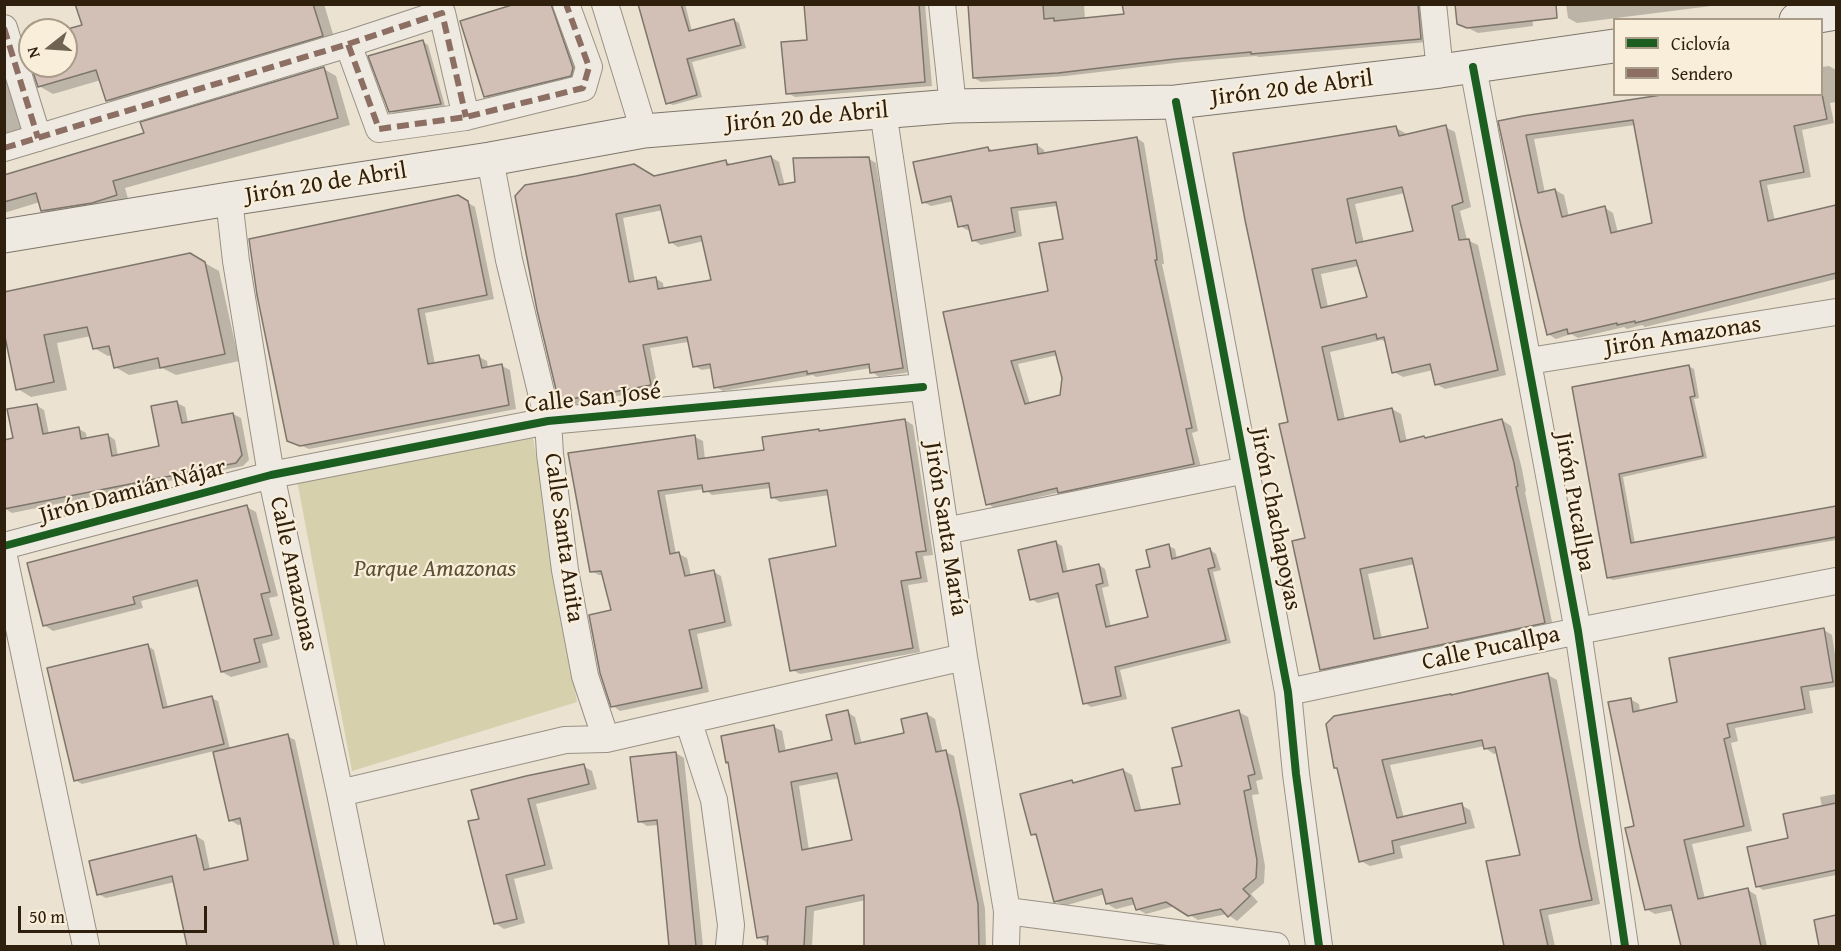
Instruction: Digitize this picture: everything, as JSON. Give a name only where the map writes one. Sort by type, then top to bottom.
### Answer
[{"type":"main road","points":[[1807,18],[1836,13]]},
{"type":"main road","name":"Jirón 20 de Abril","points":[[4,236],[490,159],[644,131],[953,106],[1176,102],[1473,67],[1613,46]]},
{"type":"street","points":[[348,44],[379,129],[466,117],[583,88],[589,68],[566,4]]},
{"type":"street","points":[[605,4],[644,131]]},
{"type":"street","points":[[942,4],[953,106]]},
{"type":"street","points":[[1433,4],[1440,71]]},
{"type":"street","points":[[4,148],[348,44],[442,13],[466,117]]},
{"type":"street","points":[[4,28],[38,138]]},
{"type":"street","name":"Jirón Pucallpa","points":[[1473,67],[1578,631],[1625,946]]},
{"type":"street","name":"Jirón Chachapoyas","points":[[1176,102],[1288,692],[1296,774],[1319,946]]},
{"type":"street","name":"Jirón Santa María","points":[[883,111],[964,657],[1007,911],[1006,946]]},
{"type":"street","name":"Calle Santa Anita","points":[[490,159],[509,260],[548,421],[565,570],[585,676],[606,739]]},
{"type":"street","name":"Calle Amazonas","points":[[229,199],[236,261],[271,475],[371,946]]},
{"type":"street","name":"Jirón Amazonas","points":[[1529,361],[1836,312]]},
{"type":"street","name":"Calle San José","points":[[271,475],[548,421],[923,387]]},
{"type":"street","points":[[945,531],[1246,470]]},
{"type":"street","name":"Jirón Damián Nájar","points":[[4,546],[271,475]]},
{"type":"street","points":[[4,557],[86,946]]},
{"type":"street","name":"Calle Pucallpa","points":[[1288,692],[1578,631],[1836,581]]},
{"type":"street","points":[[340,794],[565,740],[606,739],[964,657]]},
{"type":"street","points":[[688,720],[714,800],[731,926],[729,946]]},
{"type":"street","points":[[1007,911],[1276,946]]},
{"type":"green space","name":"Parque Amazonas","points":[[531,426],[577,702],[352,771],[296,475]]},
{"type":"building","points":[[75,4],[313,4],[323,36],[106,101],[96,70],[78,75],[78,26],[82,25]]},
{"type":"building","points":[[515,4],[551,4],[573,68],[571,76],[484,97],[460,21]]},
{"type":"building","points":[[638,4],[681,4],[689,31],[734,19],[741,45],[687,59],[697,95],[666,104]]},
{"type":"building","points":[[804,4],[919,4],[925,82],[786,94],[781,42],[807,40]]},
{"type":"building","points":[[968,4],[1043,4],[1044,19],[1054,18],[1054,21],[1124,14],[1122,4],[1418,4],[1421,39],[1175,59],[1058,73],[973,78]]},
{"type":"building","points":[[1455,4],[1556,4],[1557,18],[1467,28],[1457,24]]},
{"type":"building","points":[[423,40],[441,104],[389,112],[368,56]]},
{"type":"building","points":[[324,67],[338,118],[113,181],[117,195],[92,203],[41,211],[36,193],[4,202],[4,175],[144,133],[140,122]]},
{"type":"building","points":[[35,78],[69,78],[38,87]]},
{"type":"building","points":[[1655,96],[1822,96],[1827,119],[1794,126],[1804,172],[1760,181],[1768,221],[1836,205],[1836,273],[1635,323],[1635,321],[1617,325],[1617,323],[1568,334],[1567,329],[1547,335],[1498,121]],"holes":[[[1633,120],[1652,223],[1611,233],[1605,206],[1562,217],[1555,189],[1538,193],[1526,135]]]},
{"type":"building","points":[[1446,125],[1463,202],[1452,206],[1459,240],[1469,239],[1498,370],[1435,385],[1430,364],[1392,373],[1384,337],[1377,339],[1376,334],[1322,347],[1338,420],[1392,408],[1400,442],[1502,419],[1514,463],[1518,486],[1516,487],[1545,623],[1320,670],[1292,541],[1305,538],[1279,424],[1288,422],[1233,153],[1396,126],[1399,136]],"holes":[[[1402,187],[1413,231],[1356,243],[1347,199]],[[1356,260],[1367,297],[1321,308],[1312,269]],[[1412,558],[1428,628],[1374,639],[1360,569]]]},
{"type":"building","points":[[1137,137],[1156,250],[1157,260],[1155,260],[1192,428],[1186,429],[1194,464],[1058,493],[1057,488],[986,505],[943,312],[1048,291],[1039,243],[1063,239],[1056,202],[1011,208],[1015,232],[972,241],[968,225],[958,227],[951,196],[922,203],[913,162],[988,147],[989,151],[1037,144],[1038,154]],"holes":[[[1055,351],[1062,378],[1060,395],[1025,404],[1011,361]]]},
{"type":"building","points":[[771,156],[779,185],[795,182],[793,158],[869,157],[903,368],[870,373],[869,364],[807,374],[807,371],[714,388],[710,364],[693,367],[687,337],[643,345],[651,385],[608,393],[607,391],[559,402],[537,310],[515,196],[525,185],[634,164],[654,176],[726,160],[727,165]],"holes":[[[660,205],[669,243],[701,236],[711,280],[658,289],[656,277],[629,282],[616,214]]]},
{"type":"building","points":[[458,195],[468,201],[487,295],[418,309],[428,364],[479,355],[482,368],[502,364],[509,405],[300,446],[287,441],[257,295],[249,239]]},
{"type":"building","points":[[190,253],[205,262],[225,354],[160,368],[158,358],[114,368],[109,346],[93,349],[87,327],[44,335],[54,382],[16,390],[4,332],[4,292]]},
{"type":"building","points":[[1689,365],[1695,396],[1690,397],[1703,456],[1619,474],[1631,543],[1836,506],[1836,537],[1607,578],[1572,387]]},
{"type":"building","points":[[177,401],[182,423],[233,413],[242,455],[236,463],[4,509],[4,440],[13,438],[7,409],[37,404],[43,434],[79,427],[81,439],[108,434],[112,456],[159,446],[151,406]]},
{"type":"building","points":[[905,419],[926,551],[916,552],[921,578],[901,581],[913,648],[790,671],[769,559],[836,546],[827,490],[771,498],[769,483],[703,492],[702,485],[658,491],[670,554],[679,552],[685,576],[714,570],[725,622],[689,630],[702,688],[611,707],[600,673],[589,615],[611,610],[601,571],[590,572],[568,453],[695,435],[698,459],[764,450],[762,437]]},
{"type":"building","points":[[247,505],[270,592],[261,594],[272,635],[254,639],[260,662],[221,672],[197,580],[133,597],[135,604],[43,626],[27,563]]},
{"type":"building","points":[[1056,541],[1063,572],[1099,564],[1103,583],[1096,585],[1106,627],[1148,617],[1136,570],[1150,567],[1146,550],[1169,544],[1172,559],[1210,548],[1215,567],[1208,569],[1226,640],[1115,667],[1121,696],[1083,704],[1058,593],[1030,600],[1018,550]]},
{"type":"building","points":[[1824,628],[1833,682],[1801,687],[1805,709],[1727,724],[1730,737],[1724,739],[1744,826],[1684,840],[1698,899],[1748,888],[1761,946],[1681,946],[1671,905],[1645,910],[1625,828],[1634,826],[1608,702],[1631,698],[1633,712],[1677,702],[1669,658]]},
{"type":"building","points":[[148,644],[163,708],[212,696],[224,744],[74,781],[47,668]]},
{"type":"building","points":[[1548,673],[1592,900],[1540,910],[1548,946],[1504,946],[1486,861],[1520,855],[1495,747],[1484,749],[1482,740],[1382,760],[1397,818],[1462,803],[1466,823],[1392,841],[1394,853],[1359,862],[1337,768],[1334,768],[1326,724],[1334,716],[1451,695]]},
{"type":"building","points":[[848,710],[855,744],[904,733],[901,719],[927,713],[936,752],[946,750],[959,808],[978,904],[979,946],[864,946],[864,895],[806,907],[804,946],[767,946],[768,936],[757,938],[728,762],[726,763],[721,736],[774,725],[779,752],[832,740],[826,715]],"holes":[[[837,773],[852,840],[802,850],[791,782]]]},
{"type":"building","points":[[1239,710],[1255,774],[1248,776],[1251,789],[1244,791],[1257,860],[1256,878],[1243,889],[1250,896],[1228,917],[1221,909],[1188,916],[1166,902],[1136,910],[1132,898],[1106,904],[1102,889],[1054,902],[1036,834],[1031,835],[1020,794],[1072,780],[1073,783],[1123,769],[1135,811],[1180,804],[1172,768],[1182,766],[1172,728]]},
{"type":"building","points":[[288,734],[334,946],[187,946],[172,876],[97,895],[89,861],[196,835],[204,870],[248,860],[240,818],[229,821],[213,752]]},
{"type":"building","points":[[676,752],[696,946],[669,946],[657,820],[638,822],[630,757]]},
{"type":"building","points":[[584,764],[589,784],[528,799],[545,865],[506,875],[517,919],[494,924],[468,821],[479,819],[471,790]]},
{"type":"building","points":[[1836,803],[1836,870],[1756,887],[1747,847],[1788,838],[1783,814]]},
{"type":"building","points":[[1836,915],[1836,946],[1819,946],[1814,920]]},
{"type":"marked path","points":[[4,148],[348,44],[379,129],[466,117],[583,88],[589,67],[566,4]]},
{"type":"marked path","points":[[348,44],[442,13],[466,117]]},
{"type":"marked path","points":[[4,28],[38,138]]},
{"type":"cycle path","points":[[1473,67],[1578,631],[1625,946]]},
{"type":"cycle path","points":[[1176,102],[1288,692],[1296,774],[1319,946]]},
{"type":"cycle path","points":[[4,546],[271,475],[548,421],[923,387]]}]
